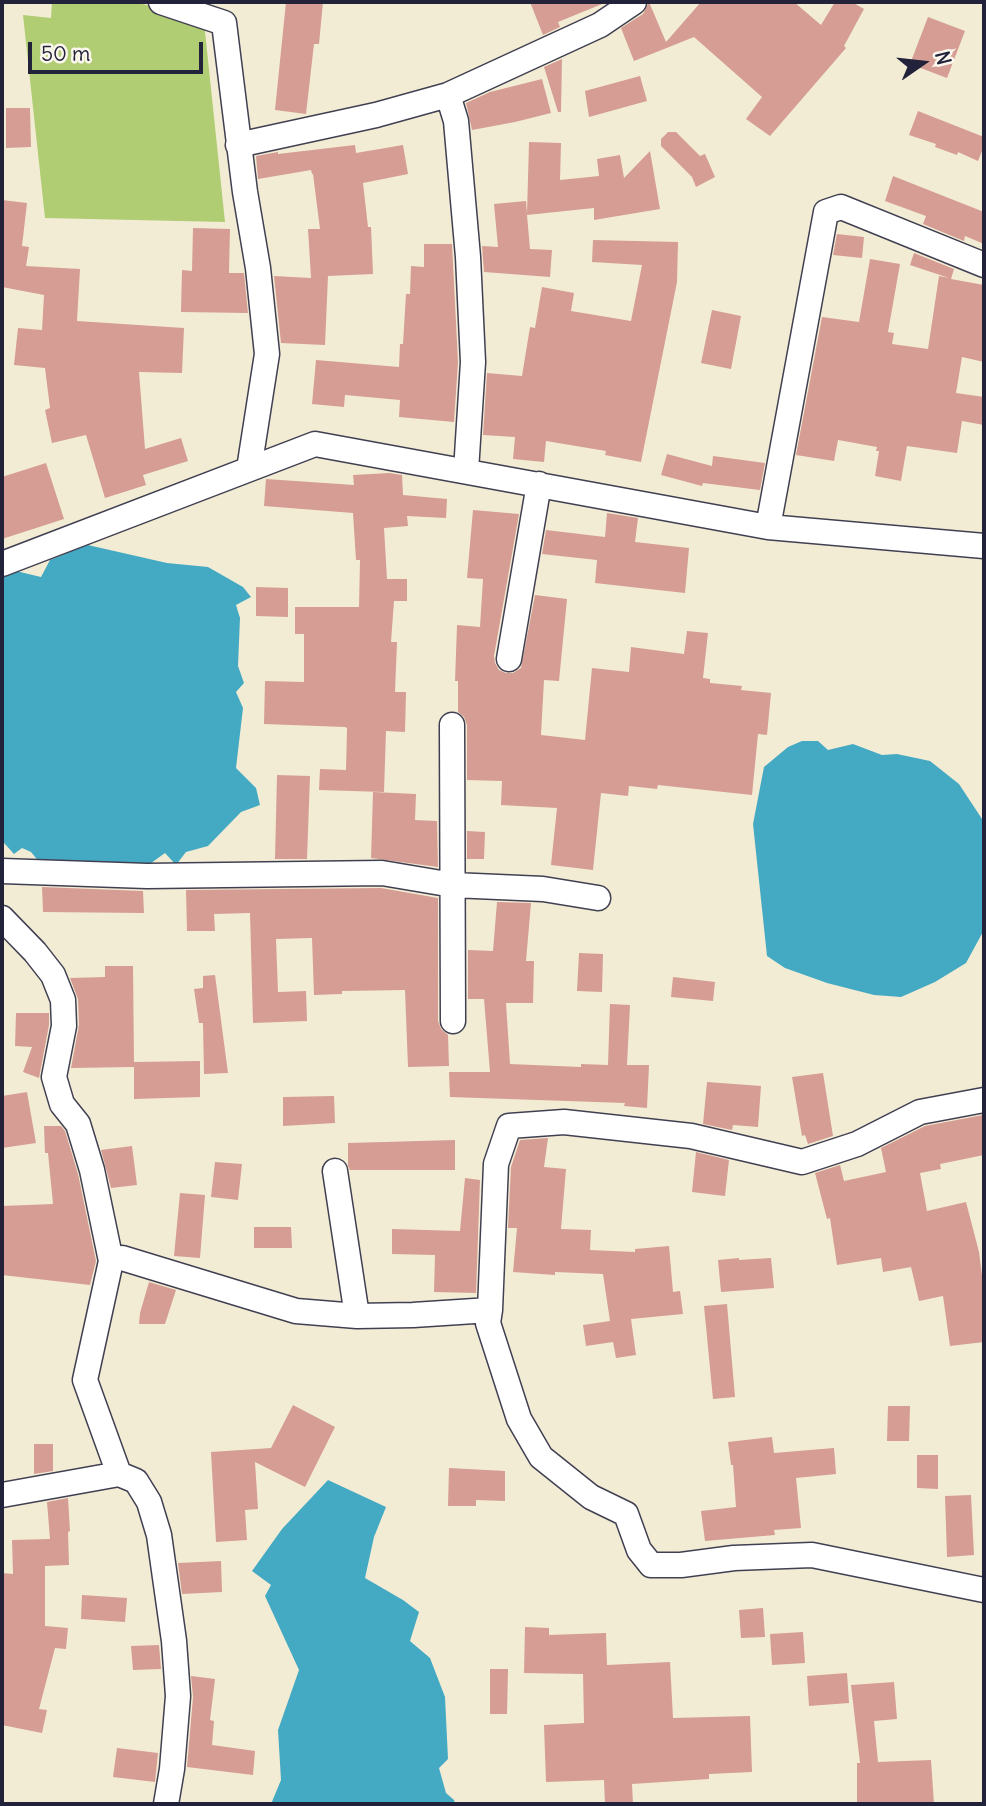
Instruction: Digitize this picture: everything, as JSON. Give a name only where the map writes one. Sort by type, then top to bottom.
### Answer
[{"type":"street","points":[[238,145],[376,115],[447,95],[600,25],[634,2]]},
{"type":"street","points":[[175,4],[224,23],[238,145],[258,268],[267,354],[249,469]]},
{"type":"street","points":[[447,95],[456,121],[468,257],[473,362],[466,471]]},
{"type":"street","points":[[768,527],[826,212],[841,207],[984,265]]},
{"type":"street","points":[[2,564],[315,444],[768,527],[984,546]]},
{"type":"street","points":[[509,659],[539,484]]},
{"type":"street","points":[[452,725],[453,1021]]},
{"type":"street","points":[[2,871],[147,876],[382,873],[453,885],[543,889],[598,898]]},
{"type":"street","points":[[2,918],[53,975],[63,1000],[64,1026],[54,1077],[62,1104],[78,1124],[111,1261],[85,1380],[119,1474]]},
{"type":"street","points":[[984,1100],[920,1112],[857,1144],[802,1162],[691,1136],[564,1122],[509,1126],[496,1164],[488,1323],[519,1419],[541,1457],[591,1497],[626,1514],[639,1550],[651,1565],[812,1555],[984,1590]]},
{"type":"street","points":[[335,1171],[357,1316]]},
{"type":"street","points":[[111,1261],[122,1258],[296,1311],[357,1316],[490,1310]]},
{"type":"street","points":[[2,1495],[119,1474],[135,1481],[149,1502],[161,1549],[177,1696],[172,1769],[166,1804]]},
{"type":"green space","points":[[52,2],[134,2],[188,15],[204,22],[225,222],[45,218],[23,15],[51,18]]},
{"type":"water","points":[[79,543],[167,563],[208,567],[243,587],[251,597],[236,605],[240,618],[238,666],[244,683],[236,692],[243,708],[236,768],[256,788],[260,805],[241,812],[208,846],[186,852],[176,865],[165,853],[147,866],[135,863],[40,863],[31,852],[22,848],[14,854],[4,843],[2,578],[16,571],[41,577],[50,560],[65,554]]},
{"type":"water","points":[[802,741],[818,741],[828,750],[853,744],[882,755],[897,754],[930,761],[959,784],[984,822],[984,930],[966,963],[935,982],[901,997],[874,995],[827,983],[785,968],[767,956],[753,824],[764,767],[788,747]]},
{"type":"water","points":[[328,1480],[386,1507],[374,1537],[365,1578],[419,1612],[410,1641],[430,1658],[445,1697],[448,1759],[439,1768],[446,1793],[455,1804],[271,1804],[281,1780],[278,1730],[299,1670],[265,1596],[271,1585],[252,1571],[282,1529]]},
{"type":"building","points":[[286,2],[323,2],[319,44],[314,44],[306,114],[275,110]]},
{"type":"building","points":[[530,2],[607,2],[558,22],[560,27],[543,35]]},
{"type":"building","points":[[649,2],[666,42],[701,2],[794,2],[821,25],[835,2],[852,2],[864,9],[844,46],[846,48],[770,136],[746,119],[762,97],[694,37],[634,61],[621,28],[643,14]]},
{"type":"building","points":[[928,17],[965,31],[947,78],[910,64]]},
{"type":"building","points":[[562,59],[561,112],[558,112],[544,67]]},
{"type":"building","points":[[640,76],[647,101],[589,117],[585,91]]},
{"type":"building","points":[[542,79],[551,113],[472,130],[466,103],[490,92]]},
{"type":"building","points":[[6,108],[30,108],[31,147],[6,148]]},
{"type":"building","points":[[918,111],[984,137],[984,146],[978,161],[909,135]]},
{"type":"building","points":[[668,132],[676,132],[700,156],[705,154],[715,177],[696,187],[692,177],[661,146],[661,139]]},
{"type":"building","points":[[529,142],[561,143],[560,180],[599,176],[597,159],[620,155],[624,178],[650,151],[660,209],[594,220],[594,208],[527,215],[530,249],[552,250],[550,277],[484,272],[482,246],[498,247],[494,204],[526,201],[527,214]]},
{"type":"building","points":[[355,145],[356,153],[403,145],[408,174],[363,183],[368,227],[371,227],[373,274],[328,276],[325,345],[281,343],[274,276],[311,278],[308,229],[320,229],[313,174],[311,170],[258,179],[256,156]]},
{"type":"building","points":[[893,176],[984,212],[984,244],[965,236],[964,241],[923,224],[926,216],[885,201]]},
{"type":"building","points":[[2,200],[27,203],[22,246],[29,247],[26,266],[80,269],[77,321],[184,328],[182,373],[139,372],[145,449],[181,438],[188,461],[143,475],[146,485],[105,498],[86,435],[52,443],[45,410],[50,408],[45,368],[14,365],[18,328],[42,330],[44,295],[2,287]]},
{"type":"building","points":[[193,228],[230,229],[229,273],[244,273],[248,313],[181,312],[182,270],[192,271]]},
{"type":"building","points":[[837,234],[864,237],[862,258],[833,255]]},
{"type":"building","points":[[593,240],[678,242],[677,282],[641,462],[605,455],[606,451],[546,441],[544,462],[513,459],[515,437],[483,435],[487,373],[522,376],[530,327],[535,328],[542,287],[574,293],[571,311],[631,321],[642,265],[592,262]]},
{"type":"building","points":[[424,244],[452,244],[458,362],[454,422],[399,417],[400,400],[345,395],[344,407],[312,404],[316,360],[399,367],[406,294],[410,294],[411,266],[424,267]]},
{"type":"building","points":[[914,253],[954,269],[951,279],[984,285],[984,362],[962,357],[956,393],[984,397],[984,425],[962,421],[957,453],[907,446],[901,481],[875,476],[879,451],[876,451],[877,447],[838,440],[834,461],[796,455],[822,317],[859,322],[870,259],[900,264],[888,332],[894,333],[892,344],[928,349],[939,276],[949,278],[910,265]]},
{"type":"building","points":[[712,310],[741,316],[731,369],[701,363]]},
{"type":"building","points":[[667,454],[712,466],[713,456],[765,463],[760,490],[703,483],[702,486],[661,475]]},
{"type":"building","points":[[46,463],[64,519],[2,539],[2,477]]},
{"type":"building","points":[[353,475],[402,475],[403,495],[447,499],[446,518],[407,516],[408,526],[384,528],[387,579],[407,579],[407,601],[394,601],[391,642],[397,642],[395,692],[406,692],[405,732],[386,731],[384,792],[319,790],[320,769],[346,770],[347,728],[264,724],[265,681],[304,682],[304,634],[295,634],[295,607],[359,607],[360,560],[356,560],[353,513],[264,506],[266,479],[354,485]]},
{"type":"building","points":[[473,510],[519,514],[494,656],[499,670],[513,673],[521,668],[535,595],[567,599],[559,681],[544,680],[541,735],[585,740],[592,668],[629,672],[631,647],[684,654],[687,631],[708,633],[703,678],[710,679],[710,683],[742,686],[741,690],[771,693],[767,735],[758,734],[752,795],[658,785],[657,789],[629,786],[628,796],[601,793],[593,870],[551,865],[557,808],[501,805],[502,781],[467,780],[467,725],[458,712],[458,681],[455,681],[457,625],[480,627],[483,579],[467,578]]},
{"type":"building","points":[[607,513],[638,518],[635,542],[689,548],[685,593],[595,583],[597,560],[542,554],[546,530],[605,537]]},
{"type":"building","points":[[256,587],[288,588],[288,617],[256,616]]},
{"type":"building","points":[[277,775],[310,776],[307,859],[275,859]]},
{"type":"building","points":[[373,792],[416,794],[415,820],[437,821],[438,867],[371,858]]},
{"type":"building","points":[[467,831],[485,832],[484,859],[467,859]]},
{"type":"building","points":[[42,887],[143,891],[144,913],[43,912]]},
{"type":"building","points":[[381,888],[438,898],[438,1021],[441,1029],[448,1035],[449,1066],[408,1067],[405,990],[342,991],[342,994],[314,995],[312,938],[276,939],[278,992],[306,991],[307,1021],[253,1023],[250,913],[214,914],[215,931],[187,931],[186,890]]},
{"type":"building","points":[[497,902],[531,903],[526,961],[534,961],[533,1003],[506,1003],[510,1064],[581,1067],[581,1064],[608,1065],[610,1004],[630,1005],[627,1065],[649,1065],[647,1108],[624,1106],[625,1103],[450,1097],[449,1072],[490,1072],[484,999],[468,999],[468,950],[493,951]]},
{"type":"building","points":[[579,953],[603,954],[602,992],[577,991]]},
{"type":"building","points":[[105,966],[133,966],[134,1062],[200,1061],[200,1097],[134,1099],[134,1067],[71,1068],[79,1025],[78,999],[70,978],[105,977]]},
{"type":"building","points":[[215,975],[228,1073],[204,1074],[203,1023],[199,1023],[194,989],[203,988],[203,976]]},
{"type":"building","points":[[673,977],[715,982],[713,1001],[671,997]]},
{"type":"building","points":[[16,1013],[49,1013],[39,1078],[23,1072],[32,1047],[15,1046]]},
{"type":"building","points":[[823,1073],[833,1136],[808,1144],[805,1135],[802,1136],[792,1077]]},
{"type":"building","points":[[707,1082],[761,1086],[758,1127],[733,1125],[732,1130],[703,1124]]},
{"type":"building","points":[[27,1092],[36,1143],[2,1148],[2,1096]]},
{"type":"building","points":[[334,1096],[335,1123],[283,1126],[283,1097]]},
{"type":"building","points":[[983,1115],[984,1155],[940,1164],[941,1169],[920,1173],[927,1211],[966,1202],[979,1252],[984,1291],[984,1342],[950,1346],[943,1296],[919,1301],[911,1267],[883,1272],[881,1258],[837,1265],[830,1218],[827,1219],[815,1173],[840,1165],[844,1181],[886,1172],[881,1148],[925,1126]]},
{"type":"building","points":[[44,1126],[61,1126],[65,1131],[78,1174],[96,1261],[90,1285],[2,1275],[2,1206],[53,1204],[48,1153],[45,1153]]},
{"type":"building","points":[[548,1138],[544,1167],[566,1169],[561,1229],[591,1230],[590,1250],[635,1252],[635,1249],[669,1246],[673,1292],[680,1291],[683,1314],[631,1319],[636,1355],[616,1358],[613,1342],[586,1346],[583,1325],[610,1321],[603,1274],[513,1272],[517,1228],[508,1228],[511,1167],[520,1140]]},
{"type":"building","points":[[455,1140],[455,1170],[350,1170],[348,1166],[348,1143]]},
{"type":"building","points":[[132,1146],[137,1185],[111,1188],[101,1150]]},
{"type":"building","points":[[696,1152],[729,1160],[725,1196],[692,1192]]},
{"type":"building","points":[[215,1162],[242,1164],[238,1200],[211,1197]]},
{"type":"building","points":[[465,1178],[480,1180],[476,1293],[434,1292],[435,1255],[392,1254],[392,1229],[460,1231]]},
{"type":"building","points":[[180,1193],[205,1195],[200,1258],[174,1256]]},
{"type":"building","points":[[254,1227],[291,1227],[292,1248],[254,1248]]},
{"type":"building","points":[[771,1258],[774,1288],[721,1292],[718,1260]]},
{"type":"building","points":[[149,1282],[176,1290],[165,1324],[139,1324]]},
{"type":"building","points":[[727,1304],[735,1397],[713,1399],[704,1306]]},
{"type":"building","points":[[293,1405],[335,1427],[305,1487],[255,1462],[258,1509],[245,1510],[247,1540],[216,1542],[211,1452],[271,1448]]},
{"type":"building","points":[[888,1406],[910,1406],[909,1441],[887,1441]]},
{"type":"building","points":[[772,1437],[774,1453],[834,1448],[836,1474],[796,1478],[801,1528],[774,1530],[775,1535],[705,1541],[701,1511],[736,1507],[733,1465],[728,1442]]},
{"type":"building","points":[[34,1444],[53,1444],[53,1471],[34,1474]]},
{"type":"building","points":[[917,1455],[938,1455],[938,1489],[917,1488]]},
{"type":"building","points":[[449,1468],[505,1471],[505,1501],[476,1500],[476,1506],[448,1506]]},
{"type":"building","points":[[971,1495],[974,1555],[947,1557],[945,1496]]},
{"type":"building","points":[[68,1498],[69,1565],[45,1566],[45,1626],[68,1628],[66,1649],[55,1648],[39,1709],[47,1710],[42,1733],[2,1725],[2,1573],[13,1574],[12,1540],[50,1539],[47,1502]]},
{"type":"building","points":[[221,1561],[222,1592],[182,1594],[178,1563]]},
{"type":"building","points":[[82,1595],[127,1598],[125,1622],[81,1619]]},
{"type":"building","points":[[763,1608],[765,1637],[741,1638],[739,1610]]},
{"type":"building","points":[[525,1627],[549,1628],[549,1635],[606,1633],[607,1665],[670,1662],[673,1718],[750,1716],[752,1772],[709,1774],[709,1779],[632,1784],[633,1804],[605,1804],[604,1780],[546,1782],[544,1725],[584,1723],[583,1674],[524,1673]]},
{"type":"building","points":[[803,1632],[805,1663],[772,1665],[770,1634]]},
{"type":"building","points":[[159,1645],[161,1669],[133,1670],[131,1646]]},
{"type":"building","points":[[490,1669],[508,1669],[507,1714],[490,1714]]},
{"type":"building","points":[[847,1673],[849,1703],[809,1706],[807,1676]]},
{"type":"building","points":[[191,1676],[215,1679],[210,1720],[214,1721],[212,1745],[255,1751],[253,1775],[187,1767],[193,1697]]},
{"type":"building","points":[[894,1682],[897,1719],[874,1721],[878,1762],[931,1760],[934,1804],[857,1803],[857,1763],[860,1763],[851,1685]]},
{"type":"building","points":[[117,1748],[158,1753],[155,1782],[113,1777]]}]
